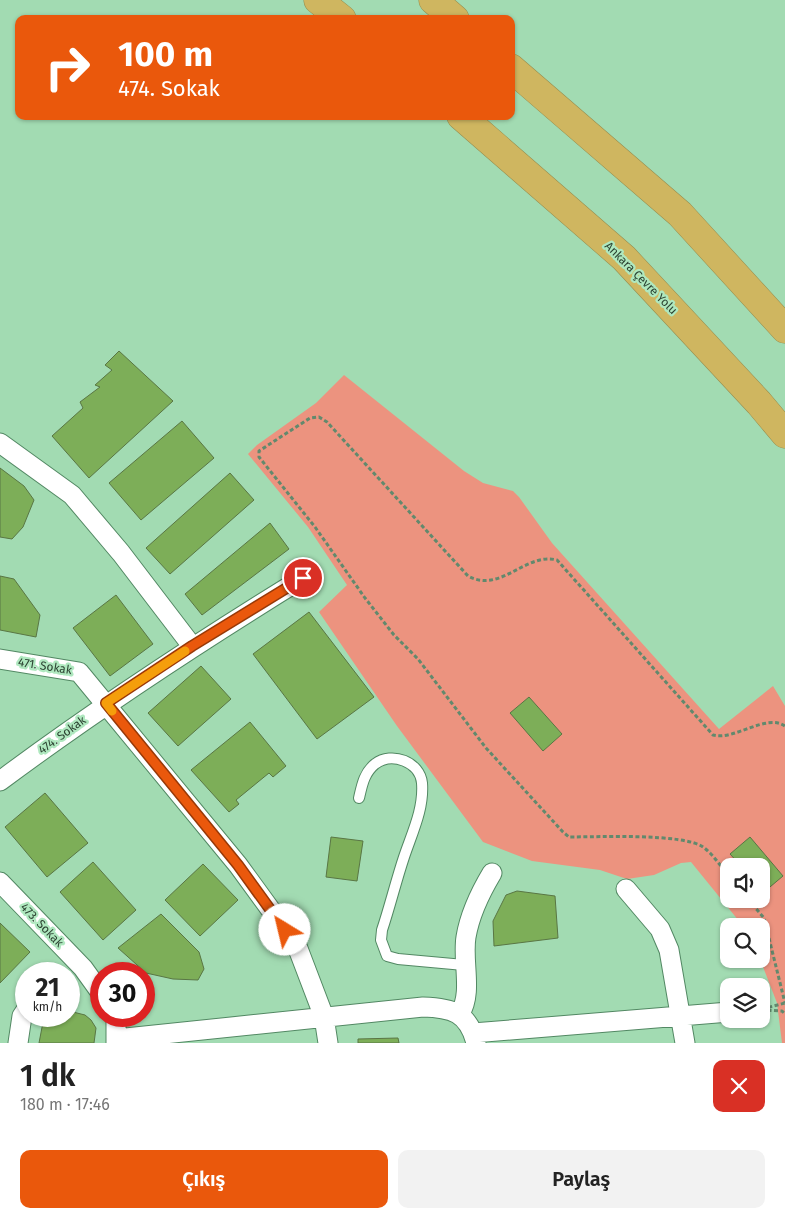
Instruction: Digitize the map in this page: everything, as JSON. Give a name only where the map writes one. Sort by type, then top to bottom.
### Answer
[{"type":"highway","points":[[318,0],[337,15]]},
{"type":"highway","points":[[433,0],[450,15]]},
{"type":"highway","points":[[515,71],[680,214],[785,329]]},
{"type":"highway","name":"Ankara Çevre Yolu","points":[[466,120],[624,258],[759,403],[785,434]]},
{"type":"street","points":[[0,443],[72,494],[121,553],[192,646]]},
{"type":"street","name":"474. Sokak","points":[[0,781],[106,703],[192,646],[303,578]]},
{"type":"street","name":"471. Sokak","points":[[0,659],[79,672],[106,703],[238,865],[297,946],[324,1017],[328,1043]]},
{"type":"street","points":[[460,1013],[466,996],[464,965],[466,937],[479,895],[492,873]]},
{"type":"street","name":"473. Sokak","points":[[0,882],[68,962]]},
{"type":"street","points":[[626,889],[660,929],[669,950],[685,1043]]},
{"type":"street","name":"473. Sokak","points":[[80,976],[90,984]]},
{"type":"street","points":[[116,1027],[116,1041],[423,1007],[446,1008],[460,1013],[475,1038],[681,1015],[720,1013]]},
{"type":"street","points":[[18,1043],[20,1027]]},
{"type":"lane","points":[[359,798],[364,778],[376,764],[384,760],[402,759],[414,766],[422,781],[422,806],[382,930],[383,949],[387,956],[398,959],[464,965]]},
{"type":"path","points":[[720,866],[704,847],[694,843],[663,838],[569,837],[563,832],[486,748],[418,659],[394,635],[315,527],[259,457],[259,451],[310,418],[319,417],[327,422],[468,576],[478,582],[489,581],[499,579],[540,560],[557,560],[712,735],[727,736],[752,727],[776,723],[785,726]]},
{"type":"path","points":[[756,908],[764,918],[785,1003],[770,1007]]},
{"type":"path","points":[[770,1010],[782,1011],[785,1014]]},
{"type":"shaded area","points":[[344,375],[464,471],[483,483],[513,491],[552,543],[719,729],[773,686],[785,706],[785,1043],[782,1043],[777,1003],[770,985],[770,978],[767,978],[763,968],[770,968],[770,918],[736,918],[728,908],[770,908],[770,858],[720,858],[720,898],[691,862],[681,863],[654,875],[627,879],[600,870],[532,861],[483,842],[397,726],[319,612],[347,585],[308,527],[248,454],[257,445],[316,403]]},
{"type":"building","points":[[119,351],[173,401],[89,478],[52,436],[83,408],[80,402],[100,387],[95,385],[112,370],[105,365]]},
{"type":"building","points":[[182,421],[214,458],[141,520],[109,483]]},
{"type":"building","points":[[0,468],[24,486],[34,500],[23,527],[12,539],[0,537]]},
{"type":"building","points":[[230,473],[254,500],[170,574],[146,548]]},
{"type":"building","points":[[270,523],[289,549],[202,615],[185,594]]},
{"type":"building","points":[[0,576],[14,579],[40,615],[36,637],[0,630]]},
{"type":"building","points":[[116,595],[153,644],[110,676],[73,628]]},
{"type":"building","points":[[309,612],[374,697],[317,739],[253,654]]},
{"type":"building","points":[[201,666],[231,699],[178,746],[148,713]]},
{"type":"building","points":[[529,697],[562,734],[543,751],[510,713]]},
{"type":"building","points":[[250,722],[286,766],[273,777],[269,773],[236,800],[239,804],[229,812],[191,770]]},
{"type":"building","points":[[45,793],[88,843],[47,877],[5,827]]},
{"type":"building","points":[[331,837],[363,841],[357,881],[326,877]]},
{"type":"building","points":[[750,837],[768,858],[734,858],[730,854]]},
{"type":"building","points":[[770,861],[783,876],[770,887]]},
{"type":"building","points":[[93,862],[136,910],[103,940],[60,892]]},
{"type":"building","points":[[203,864],[238,900],[200,936],[165,900]]},
{"type":"building","points":[[517,891],[555,896],[558,938],[494,946],[493,921],[506,895]]},
{"type":"building","points":[[161,914],[199,952],[204,969],[198,980],[173,979],[155,975],[155,962],[134,962],[118,948]]},
{"type":"building","points":[[0,923],[30,952],[20,962],[15,962],[15,968],[0,983]]},
{"type":"building","points":[[80,1014],[90,1019],[90,1027],[96,1028],[94,1043],[39,1043],[42,1027],[80,1027]]},
{"type":"building","points":[[398,1038],[399,1043],[358,1043],[358,1039]]},
{"type":"slow traffic","points":[[112,711],[106,703],[185,651]]},
{"type":"route","points":[[285,930],[238,865],[106,703],[192,646],[303,578]]}]
